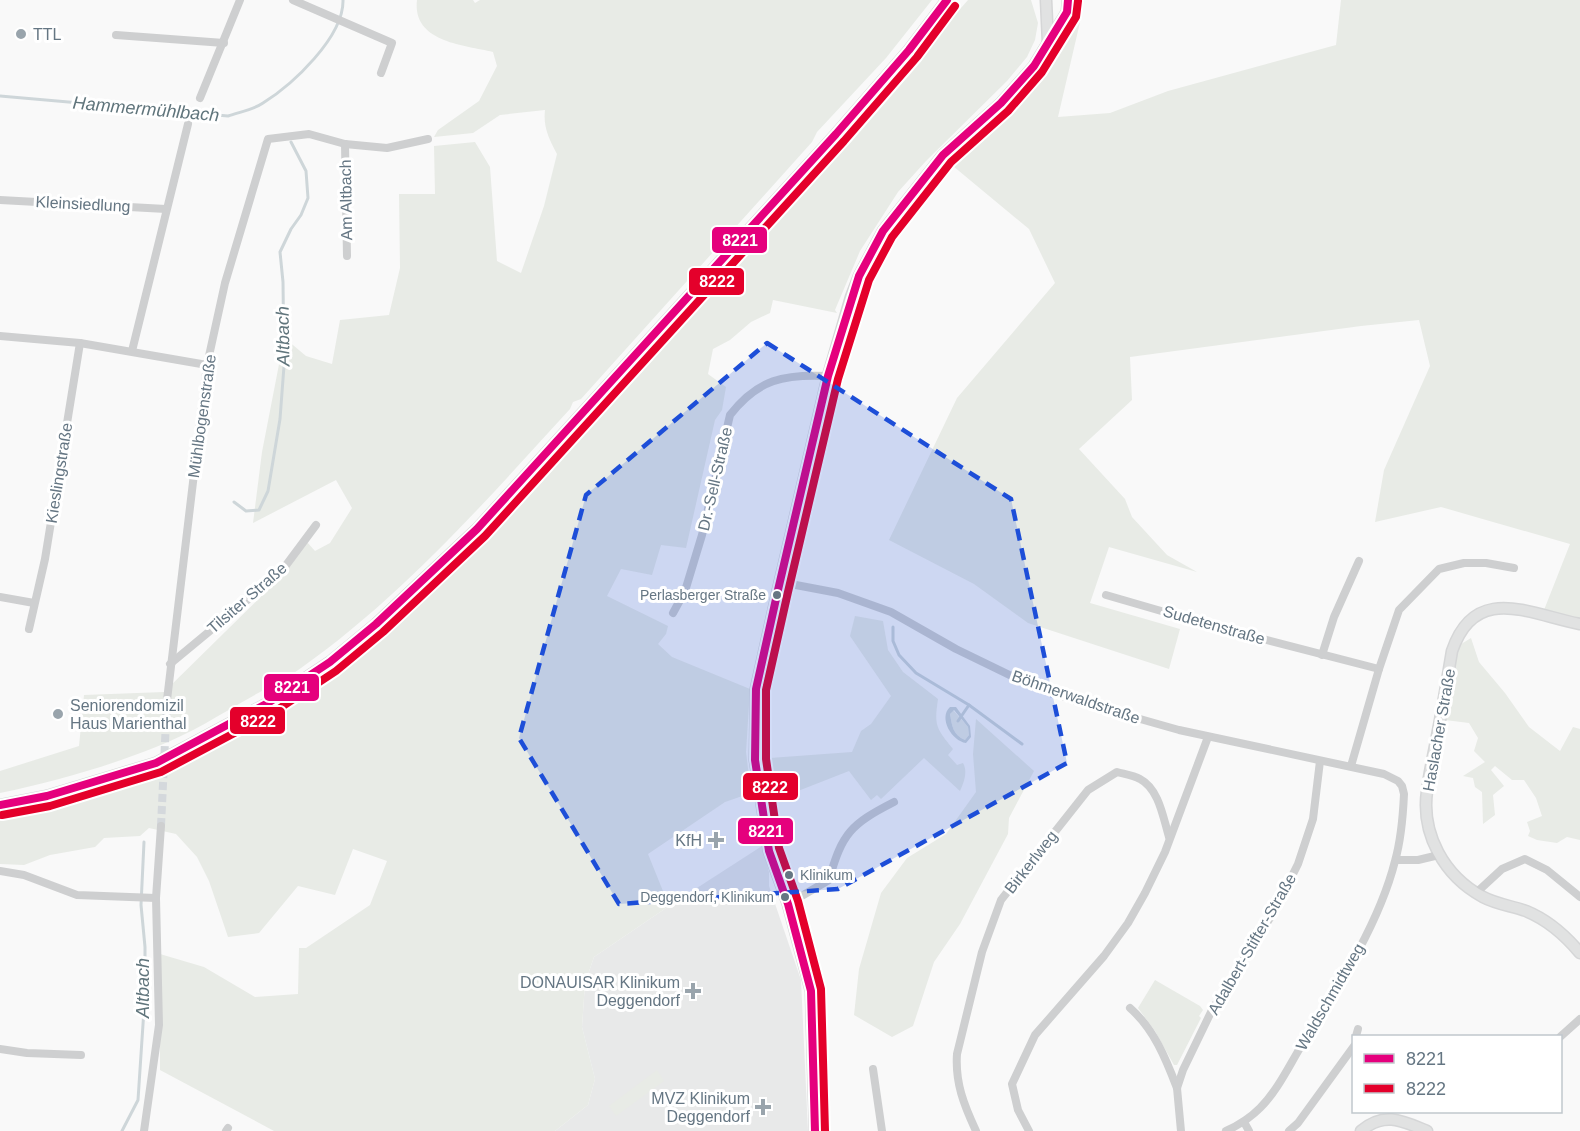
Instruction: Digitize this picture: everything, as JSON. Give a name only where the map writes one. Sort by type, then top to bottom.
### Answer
[{"type":"street","points":[[200,98],[240,0]]},
{"type":"street","points":[[294,0],[393,43],[381,74]]},
{"type":"street","points":[[0,805],[68,790],[156,763],[268,704],[330,662],[376,624],[477,529],[836,134],[909,50],[947,0]]},
{"type":"street","points":[[1046,0],[1048,44]]},
{"type":"street","points":[[815,1131],[811,991],[788,904],[769,851],[755,760],[756,689],[828,376],[859,276],[883,231],[943,155],[1008,95],[1034,66],[1067,12],[1068,0]]},
{"type":"street","points":[[116,35],[224,43]]},
{"type":"street","points":[[132,351],[188,124]]},
{"type":"street","name":"Mühlbogenstraße","points":[[167,700],[207,365],[225,283],[268,139],[309,134],[345,144]]},
{"type":"street","points":[[345,144],[387,148],[428,139]]},
{"type":"street","name":"Am Altbach","points":[[345,144],[347,256]]},
{"type":"street","name":"Kleinsiedlung","points":[[0,200],[166,209]]},
{"type":"street","points":[[0,336],[80,343],[207,365]]},
{"type":"street","name":"Kieslingstraße","points":[[29,629],[49,537],[80,343]]},
{"type":"street","name":"Dr.-Sell-Straße","points":[[673,613],[686,591],[702,535],[730,415],[740,402],[772,380],[804,375],[828,376]]},
{"type":"street","name":"Tilsiter Straße","points":[[170,664],[280,572],[316,525]]},
{"type":"street","points":[[1322,655],[1334,617],[1359,561]]},
{"type":"street","points":[[1351,766],[1378,669],[1399,610],[1439,568],[1486,562],[1514,568]]},
{"type":"street","name":"Böhmerwaldstraße","points":[[780,582],[838,593],[891,612],[956,650],[1026,683],[1115,713],[1208,737],[1351,766]]},
{"type":"street","name":"Sudetenstraße","points":[[1106,595],[1378,669]]},
{"type":"street","points":[[0,597],[34,603]]},
{"type":"street","name":"Haslacher Straße","points":[[1580,624],[1524,611],[1491,608],[1474,615],[1462,629],[1452,651],[1427,791],[1429,829],[1439,855],[1453,873],[1476,893],[1490,901],[1526,912],[1545,921],[1566,936],[1580,953]]},
{"type":"street","points":[[1029,1131],[1018,1110],[1012,1084],[1035,1035],[1091,972],[1128,923],[1155,873],[1208,737]]},
{"type":"street","name":"Adalbert-Stifter-Straße","points":[[1177,1088],[1183,1070],[1212,1011],[1275,910],[1298,864],[1312,819],[1320,761]]},
{"type":"street","name":"Waldschmidtweg","points":[[1226,1131],[1244,1122],[1261,1107],[1277,1086],[1344,977],[1380,903],[1396,860],[1404,803],[1402,786],[1392,776],[1351,766]]},
{"type":"street","name":"Birkerlweg","points":[[976,1131],[958,1088],[957,1054],[982,952],[1001,900],[1088,790],[1117,772],[1138,777],[1150,786],[1161,810],[1169,837]]},
{"type":"street","points":[[788,904],[829,880],[836,854],[848,832],[875,812],[894,802]]},
{"type":"street","points":[[144,1131],[159,1025],[156,898],[161,826]]},
{"type":"street","points":[[1396,860],[1418,860],[1439,855]]},
{"type":"street","points":[[1476,893],[1502,869],[1525,860],[1547,870],[1580,897]]},
{"type":"street","points":[[0,871],[24,875],[77,895],[156,898]]},
{"type":"street","name":"Adalbert-Stifter-Straße","points":[[1130,1008],[1137,1014],[1161,1048],[1177,1088],[1180,1131]]},
{"type":"street","points":[[1562,1035],[1580,1019]]},
{"type":"street","points":[[1289,1131],[1298,1123],[1352,1047]]},
{"type":"street","points":[[0,1049],[27,1053],[81,1055]]},
{"type":"street","points":[[873,1069],[882,1131]]},
{"type":"street","points":[[1361,1131],[1379,1121],[1397,1119],[1427,1131]]},
{"type":"street","points":[[1397,1119],[1411,1131]]},
{"type":"street","points":[[1244,1122],[1249,1131]]},
{"type":"highlighted area","points":[[767,343],[1011,499],[1067,763],[838,889],[619,904],[519,738],[586,495]]},
{"type":"shaded area","points":[[417,0],[473,0],[475,3],[480,0],[932,0],[886,58],[817,132],[812,142],[581,399],[573,402],[570,409],[437,551],[365,618],[288,677],[169,742],[99,767],[0,793],[0,771],[79,746],[84,695],[164,692],[284,574],[307,542],[315,551],[330,543],[352,508],[336,480],[253,523],[262,452],[281,354],[287,340],[306,356],[332,364],[340,320],[389,315],[400,268],[399,194],[435,194],[434,146],[475,142],[490,167],[497,261],[521,273],[544,206],[557,154],[547,133],[545,110],[500,115],[473,133],[434,137],[438,130],[479,101],[497,66],[493,52],[454,44],[431,33],[423,25],[418,14]]},
{"type":"shaded area","points":[[968,0],[1031,0],[1038,23],[1035,40],[1027,57],[1007,81],[898,192],[860,251],[835,310],[837,313],[773,300],[770,313],[751,322],[730,340],[713,349],[708,374],[726,387],[722,410],[715,420],[686,548],[661,545],[652,575],[621,569],[607,596],[668,626],[666,634],[658,644],[672,657],[750,689],[746,752],[751,793],[725,802],[648,854],[669,906],[594,957],[585,983],[582,1027],[595,1079],[588,1105],[555,1131],[274,1131],[160,1070],[160,954],[204,967],[255,997],[298,994],[299,948],[306,948],[370,905],[387,861],[353,849],[335,895],[298,886],[259,933],[228,937],[209,881],[197,857],[176,834],[149,828],[140,836],[104,838],[95,847],[50,855],[24,865],[0,864],[0,819],[94,796],[188,759],[319,687],[375,642],[443,579],[524,494],[650,351],[872,109]]},
{"type":"shaded area","points":[[1341,0],[1580,0],[1580,624],[1544,610],[1570,544],[1441,507],[1375,522],[1384,470],[1430,366],[1419,320],[1130,357],[1132,400],[1079,449],[1125,499],[1132,517],[1167,555],[1197,572],[1109,547],[1090,603],[1180,629],[1169,669],[1028,623],[974,584],[889,540],[957,398],[1055,283],[1029,229],[953,166],[1042,78],[1074,19],[1081,18],[1058,117],[1110,113],[1168,91],[1336,45]]},
{"type":"shaded area","points":[[855,616],[883,621],[888,650],[903,672],[938,699],[936,715],[938,726],[953,749],[948,755],[957,765],[963,763],[965,770],[960,791],[924,758],[881,799],[877,795],[871,800],[849,771],[775,800],[770,758],[852,752],[861,731],[871,724],[891,696],[850,636]]},
{"type":"shaded area","points":[[1471,638],[1479,662],[1529,727],[1560,751],[1573,727],[1580,729],[1580,840],[1567,837],[1557,843],[1528,836],[1530,831],[1527,822],[1542,816],[1536,798],[1524,780],[1512,780],[1495,766],[1491,770],[1504,786],[1493,795],[1495,815],[1483,824],[1482,792],[1475,787],[1473,778],[1463,776],[1485,762],[1474,751],[1478,738],[1469,723],[1445,720],[1458,646]]},
{"type":"shaded area","points":[[950,707],[956,707],[970,726],[971,737],[966,743],[956,738],[948,728],[945,717]],"holes":[[[954,710],[968,727],[969,735],[965,740],[956,733],[950,714]]]},
{"type":"shaded area","points":[[953,710],[968,727],[969,735],[965,740],[954,730],[950,714]]},
{"type":"shaded area","points":[[976,719],[1034,771],[1009,818],[1008,834],[960,924],[934,962],[913,1026],[892,1037],[854,1015],[859,969],[881,893],[907,858],[946,834],[976,792],[973,754]]},
{"type":"shaded area","name":"DONAUISAR Klinikum Deggendorf","points":[[762,846],[769,872],[769,886],[801,980],[808,1131],[555,1131],[588,1105],[595,1079],[582,1027],[585,983],[594,957]]},
{"type":"shaded area","points":[[1155,980],[1200,1006],[1203,1010],[1177,1065],[1174,1065],[1155,1031],[1138,1008]]},
{"type":"shaded area","points":[[657,1070],[664,1081],[616,1116],[609,1106]]},
{"type":"waterway","name":"Hammermühlbach","points":[[0,96],[228,116],[259,105],[275,95],[314,59],[335,29],[343,0]]},
{"type":"waterway","name":"Altbach","points":[[234,502],[246,511],[259,510],[268,491],[280,419],[284,366],[283,282],[280,252],[308,198],[306,171],[291,142]]},
{"type":"waterway","points":[[893,627],[893,641],[899,655],[916,673],[969,705],[1022,744]]},
{"type":"waterway","points":[[958,721],[969,705]]},
{"type":"waterway","name":"Altbach","points":[[122,1131],[138,1100],[145,994],[145,947],[141,905],[144,842]]},
{"type":"tunnel","points":[[161,826],[167,700]]},
{"type":"transit line","name":"8221","points":[[0,805],[47,796],[156,763],[268,703],[330,662],[376,624],[477,529],[836,134],[909,50],[947,0]]},
{"type":"transit line","name":"8221","points":[[815,1131],[811,991],[788,904],[769,851],[755,760],[756,689],[778,590],[828,376],[859,276],[883,231],[943,155],[1001,103],[1034,66],[1067,12],[1068,0]]},
{"type":"transit line","name":"8222","points":[[825,1131],[821,989],[798,901],[779,848],[766,759],[766,690],[838,379],[869,280],[892,237],[951,162],[1008,111],[1042,72],[1076,17],[1078,1]]},
{"type":"transit line","name":"8222","points":[[2,815],[50,806],[161,772],[274,712],[336,671],[383,632],[485,536],[844,141],[917,57],[955,6]]},
{"type":"place","name":"TTL","points":[[21,34]]},
{"type":"place","name":"Perlasberger Straße","points":[[777,595]]},
{"type":"place","name":"Seniorendomizil Haus Marienthal","points":[[58,714]]},
{"type":"place","name":"KfH","points":[[716,840]]},
{"type":"place","name":"Klinikum","points":[[789,875]]},
{"type":"place","name":"Deggendorf, Klinikum","points":[[785,897]]},
{"type":"place","name":"DONAUISAR Klinikum Deggendorf","points":[[693,991]]},
{"type":"place","name":"MVZ Klinikum Deggendorf","points":[[763,1107]]}]
